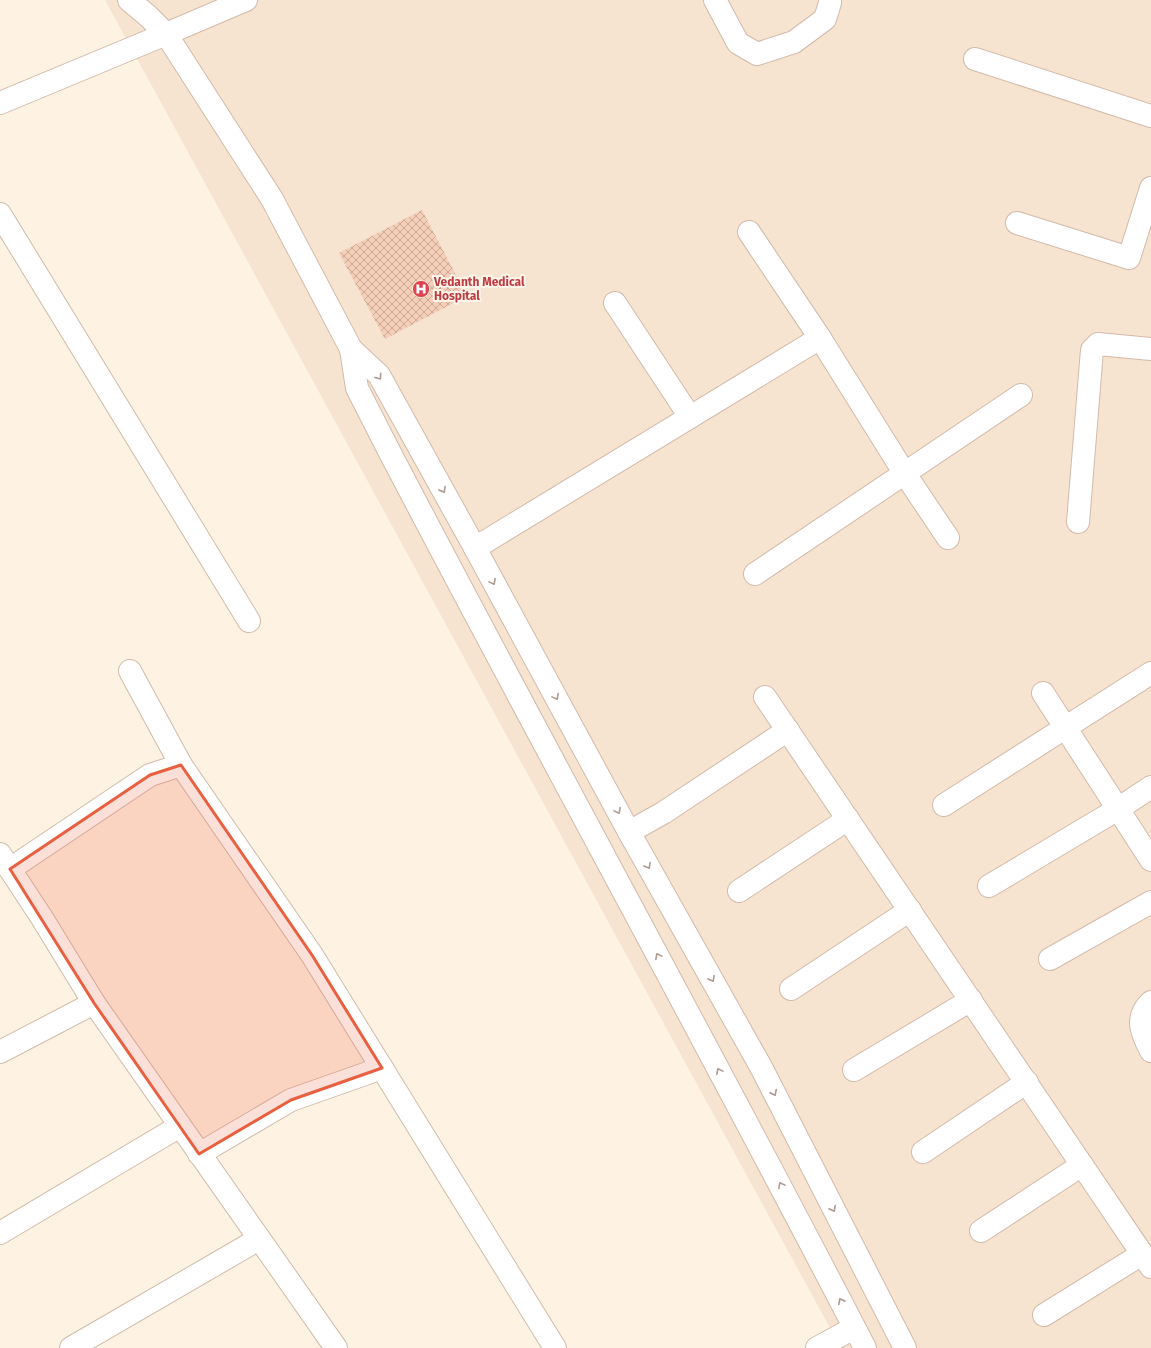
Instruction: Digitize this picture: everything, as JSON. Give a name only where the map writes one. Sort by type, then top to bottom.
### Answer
[{"type":"street","points":[[129,0],[146,8],[166,34],[272,199],[351,349],[357,388],[522,703],[786,1195],[865,1348]]},
{"type":"street","points":[[0,103],[246,0]]},
{"type":"street","points":[[715,0],[738,43],[757,54],[794,42],[825,19],[830,0]]},
{"type":"street","points":[[975,59],[1151,116]]},
{"type":"street","points":[[1017,224],[1129,258],[1151,188]]},
{"type":"street","points":[[0,214],[249,621]]},
{"type":"street","points":[[749,232],[820,338],[905,474],[948,538]]},
{"type":"street","points":[[615,304],[690,417]]},
{"type":"street","points":[[475,548],[820,338]]},
{"type":"street","points":[[1078,522],[1092,350],[1098,344],[1151,349]]},
{"type":"street","points":[[351,349],[379,375],[475,548],[629,832],[761,1067],[905,1348]]},
{"type":"street","points":[[755,574],[1021,395]]},
{"type":"street","points":[[130,671],[182,765],[312,955],[555,1348]]},
{"type":"street","points":[[944,805],[1151,673]]},
{"type":"street","points":[[1043,693],[1151,860]]},
{"type":"street","points":[[764,697],[788,730],[1147,1260],[1044,1315]]},
{"type":"street","points":[[629,832],[663,813],[788,730]]},
{"type":"street","points":[[182,765],[150,775],[5,861],[94,1003],[336,1348]]},
{"type":"street","points":[[989,886],[1118,809],[1151,787]]},
{"type":"street","points":[[739,890],[848,820]]},
{"type":"street","points":[[1050,959],[1151,902]]},
{"type":"street","points":[[791,989],[910,910]]},
{"type":"street","points":[[854,1070],[971,1000]]},
{"type":"street","points":[[1151,1002],[1141,1016],[1142,1033],[1151,1051]]},
{"type":"street","points":[[0,1052],[94,1003]]},
{"type":"street","points":[[199,1154],[290,1100],[382,1068]]},
{"type":"street","points":[[923,1152],[1027,1082]]},
{"type":"street","points":[[0,1233],[180,1126]]},
{"type":"street","points":[[981,1231],[1082,1165]]},
{"type":"street","points":[[71,1348],[259,1239]]},
{"type":"street","points":[[817,1348],[854,1328]]},
{"type":"highlighted area","points":[[181,765],[312,955],[382,1068],[291,1100],[199,1154],[94,1003],[10,869],[150,775]]},
{"type":"shaded area","points":[[105,0],[1151,0],[1151,1348],[841,1348]]},
{"type":"building","points":[[422,210],[467,296],[385,339],[339,253]]},
{"type":"place","name":"Vedanth Medical Hospital","points":[[421,289]]}]
